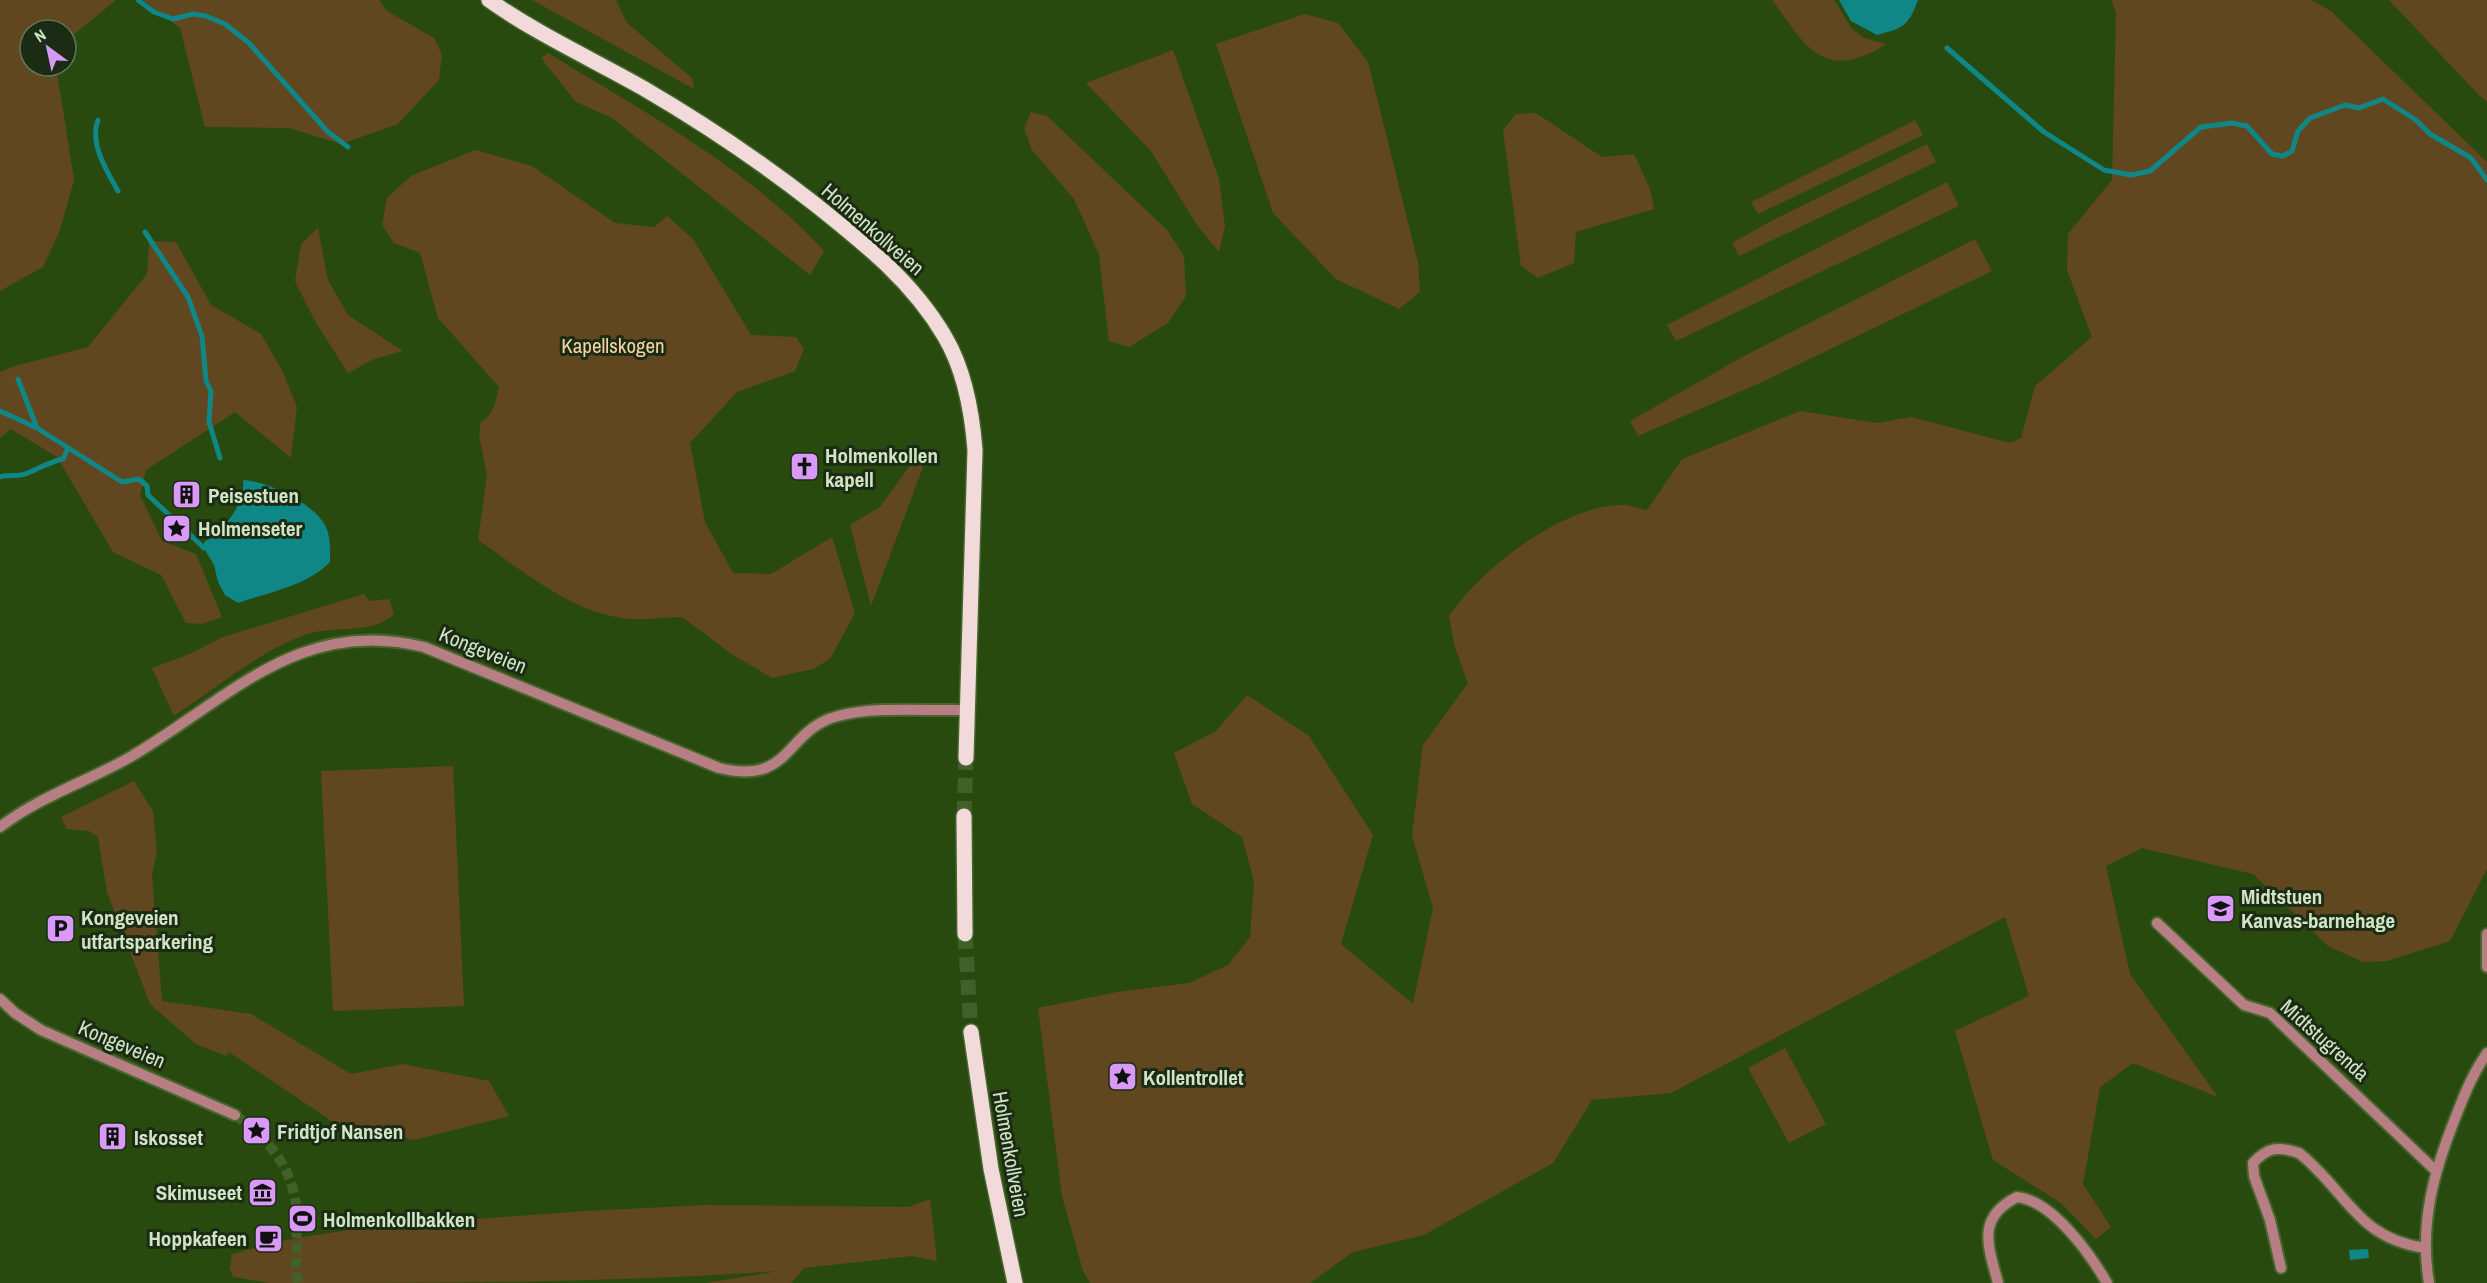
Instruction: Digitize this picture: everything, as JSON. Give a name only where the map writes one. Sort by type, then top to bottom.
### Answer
[{"type":"main road","name":"Holmenkollveien","points":[[489,0],[645,89],[749,155],[853,234],[890,266],[927,308],[946,339],[958,366],[968,398],[973,430],[975,492],[966,758]]},
{"type":"main road","points":[[964,816],[965,934]]},
{"type":"main road","name":"Holmenkollveien","points":[[971,1032],[991,1169],[1015,1283]]},
{"type":"street","name":"Kongeveien","points":[[0,827],[32,806],[132,756],[277,663],[312,647],[348,640],[378,639],[424,647],[719,768],[741,773],[754,773],[774,765],[819,724],[840,715],[966,710]]},
{"type":"street","name":"Midtstugrenda","points":[[2157,923],[2244,1005],[2270,1013],[2435,1170]]},
{"type":"street","points":[[2487,934],[2487,967]]},
{"type":"street","name":"Kongeveien","points":[[0,999],[41,1030],[235,1115]]},
{"type":"street","points":[[2429,1283],[2425,1248],[2435,1170],[2474,1072],[2487,1053]]},
{"type":"street","points":[[2281,1268],[2270,1220],[2254,1176],[2253,1163],[2265,1150],[2283,1148],[2299,1153],[2370,1228],[2402,1245],[2425,1248]]},
{"type":"street","points":[[1998,1283],[1987,1227],[1992,1214],[2017,1197],[2032,1202],[2064,1226],[2096,1264],[2107,1283]]},
{"type":"green space","points":[[0,0],[116,0],[78,31],[78,18],[18,18],[18,78],[58,78],[74,180],[60,230],[43,267],[0,291]]},
{"type":"green space","points":[[143,0],[379,0],[387,11],[434,38],[442,55],[439,80],[398,124],[341,144],[289,128],[205,127],[180,28]]},
{"type":"green space","points":[[532,0],[616,0],[627,23],[692,78],[694,89]]},
{"type":"green space","points":[[1772,0],[1834,0],[1852,29],[1864,38],[1886,44],[1857,58],[1842,61],[1829,59],[1807,45]]},
{"type":"green space","points":[[2111,0],[2311,0],[2331,11],[2487,162],[2487,869],[2450,941],[2387,961],[2363,962],[2328,946],[2253,874],[2142,848],[2106,866],[2130,974],[2218,1097],[2133,1063],[2100,1087],[2083,1184],[2111,1227],[2096,1239],[2061,1203],[1993,1160],[1955,1031],[2029,996],[2005,917],[1671,1093],[1592,1100],[1553,1163],[1424,1235],[1353,1252],[1310,1283],[1090,1283],[1083,1271],[1062,1196],[1038,1008],[1117,992],[1189,983],[1228,965],[1250,937],[1254,881],[1242,837],[1192,804],[1174,753],[1216,731],[1247,695],[1309,736],[1373,835],[1341,944],[1413,1004],[1433,908],[1412,835],[1423,745],[1468,683],[1455,648],[1449,616],[1463,598],[1501,561],[1548,529],[1597,508],[1623,505],[1647,510],[1682,459],[1800,411],[1877,423],[1911,417],[2010,443],[2021,438],[2035,386],[2092,337],[2067,270],[2068,234],[2112,180],[2116,12]]},
{"type":"green space","points":[[2389,0],[2487,0],[2487,102],[2478,94]]},
{"type":"green space","points":[[1305,14],[1338,23],[1368,62],[1418,263],[1420,292],[1399,309],[1336,279],[1273,213],[1216,44]]},
{"type":"green space","points":[[1173,50],[1219,179],[1225,226],[1219,252],[1197,225],[1151,151],[1086,83]]},
{"type":"green space","points":[[548,53],[657,119],[762,193],[824,251],[810,275],[612,118],[576,102],[541,58]]},
{"type":"green space","points":[[1031,112],[1047,116],[1167,230],[1184,256],[1186,296],[1168,323],[1129,347],[1109,341],[1099,255],[1074,199],[1032,150],[1024,128]]},
{"type":"green space","points":[[1536,113],[1602,157],[1634,154],[1650,189],[1654,209],[1576,232],[1574,263],[1538,278],[1521,266],[1503,130],[1516,114]]},
{"type":"green space","points":[[1915,120],[1923,135],[1758,214],[1751,202]]},
{"type":"green space","points":[[1927,144],[1936,162],[1739,256],[1732,243],[1773,220]]},
{"type":"green space","name":"Kapellskogen","points":[[475,150],[532,166],[615,223],[654,227],[667,216],[693,239],[751,335],[796,337],[804,349],[795,371],[737,392],[690,443],[705,522],[733,573],[771,574],[832,537],[855,613],[830,659],[813,669],[772,678],[733,655],[682,617],[636,619],[614,617],[593,611],[552,591],[478,540],[487,475],[479,435],[481,421],[492,411],[499,387],[438,318],[420,253],[394,243],[382,225],[387,198],[411,176]]},
{"type":"green space","points":[[1947,182],[1959,206],[1676,341],[1667,325]]},
{"type":"green space","points":[[318,228],[328,280],[348,315],[403,351],[374,359],[348,373],[315,321],[295,281],[301,244]]},
{"type":"green space","points":[[1975,239],[1992,271],[1760,383],[1638,436],[1630,421],[1746,355]]},
{"type":"green space","points":[[149,241],[176,242],[211,305],[261,334],[283,372],[297,407],[291,458],[235,412],[146,470],[140,495],[162,541],[196,554],[222,617],[202,624],[186,623],[161,575],[113,552],[57,457],[11,429],[0,438],[0,372],[88,347],[147,274]]},
{"type":"green space","points":[[926,459],[871,606],[850,525],[880,507],[914,460]]},
{"type":"green space","points":[[364,594],[369,601],[389,599],[394,614],[386,620],[366,627],[321,631],[294,639],[223,681],[174,716],[152,668],[190,654],[223,637]]},
{"type":"green space","points":[[453,766],[464,1006],[333,1011],[321,771]]},
{"type":"green space","points":[[134,781],[153,811],[157,851],[152,874],[162,1001],[251,1014],[351,1074],[403,1064],[489,1081],[509,1116],[414,1140],[336,1124],[229,1052],[226,1056],[196,1044],[150,1004],[107,892],[98,837],[89,831],[67,829],[61,817]]},
{"type":"green space","points":[[1785,1048],[1826,1124],[1789,1143],[1748,1068]]},
{"type":"green space","points":[[930,1199],[937,1261],[912,1256],[804,1268],[791,1283],[705,1283],[779,1271],[588,1280],[270,1283],[233,1277],[230,1269],[232,1254],[286,1240],[367,1227],[705,1205],[909,1207]]},
{"type":"water","points":[[1839,0],[1918,0],[1904,25],[1877,35],[1851,21]]},
{"type":"water","points":[[243,480],[276,489],[300,501],[319,517],[328,534],[330,562],[299,583],[238,603],[225,595],[218,582],[214,565],[204,548],[204,542],[219,531],[232,516],[241,498]]},
{"type":"water","points":[[2368,1249],[2369,1258],[2350,1260],[2349,1250]]},
{"type":"waterway","points":[[138,0],[154,12],[173,19],[193,14],[206,16],[225,24],[248,42],[328,132],[348,147]]},
{"type":"waterway","points":[[1947,48],[2044,132],[2104,170],[2131,175],[2150,171],[2201,127],[2232,123],[2247,126],[2272,154],[2283,156],[2292,151],[2298,131],[2310,118],[2345,105],[2359,108],[2383,99],[2416,120],[2430,134],[2471,158],[2487,180]]},
{"type":"waterway","points":[[98,120],[97,148],[118,191]]},
{"type":"waterway","points":[[145,232],[188,297],[202,336],[206,381],[211,391],[209,422],[220,458]]},
{"type":"waterway","points":[[18,379],[37,428]]},
{"type":"waterway","points":[[0,411],[37,428],[122,482],[139,479],[147,486],[148,495],[204,548]]},
{"type":"waterway","points":[[0,477],[22,475],[63,459],[68,448]]},
{"type":"tunnel","points":[[964,816],[966,758]]},
{"type":"tunnel","points":[[965,934],[971,1032]]},
{"type":"tunnel","points":[[235,1115],[260,1135],[270,1147],[279,1159],[292,1186],[296,1201],[298,1283]]},
{"type":"place","name":"Holmenkollen kapell","points":[[804,467]]},
{"type":"place","name":"Peisestuen","points":[[187,495]]},
{"type":"place","name":"Holmenseter","points":[[177,528]]},
{"type":"place","name":"Midtstuen Kanvas-barnehage","points":[[2220,908]]},
{"type":"place","name":"Kongeveien utfartsparkering","points":[[60,929]]},
{"type":"place","name":"Kollentrollet","points":[[1122,1077]]},
{"type":"place","name":"Fridtjof Nansen","points":[[256,1131]]},
{"type":"place","name":"Iskosset","points":[[113,1137]]},
{"type":"place","name":"Skimuseet","points":[[263,1192]]},
{"type":"place","name":"Holmenkollbakken","points":[[302,1219]]},
{"type":"place","name":"Hoppkafeen","points":[[268,1238]]}]
